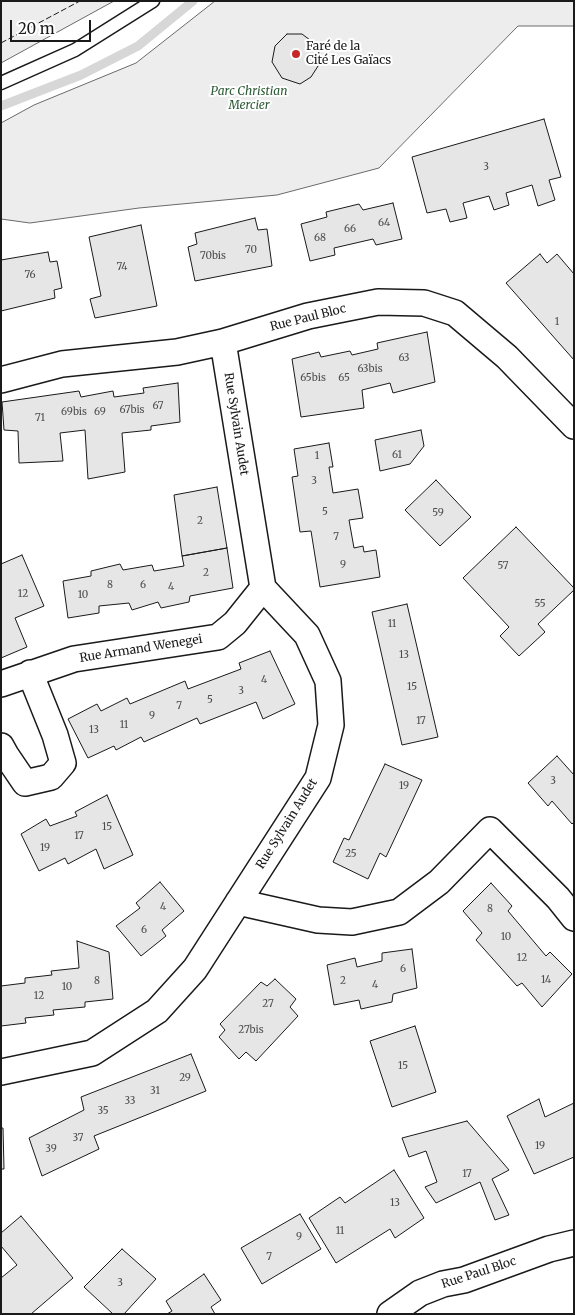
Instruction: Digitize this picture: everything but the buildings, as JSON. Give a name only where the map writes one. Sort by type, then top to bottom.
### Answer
[{"type":"street","name":"Rue Paul Bloc","points":[[1,380],[62,364],[177,352],[223,342],[308,316],[378,302],[424,303],[455,313],[507,357],[574,426]]},
{"type":"street","name":"Rue Sylvain Audet","points":[[1,1072],[92,1053],[157,1011],[195,969],[318,778],[331,725],[328,681],[307,635],[263,588],[223,342]]},
{"type":"street","name":"Rue Armand Wenegei","points":[[1,684],[74,659],[218,637],[235,623],[263,588]]},
{"type":"street","points":[[1,746],[25,783],[51,777],[64,763],[30,673]]},
{"type":"street","points":[[238,902],[318,920],[352,922],[399,912],[439,882],[490,830],[566,893],[574,918]]},
{"type":"street","name":"Rue Paul Bloc","points":[[390,1314],[420,1293],[443,1284],[464,1280],[549,1249],[574,1243]]},
{"type":"lane","points":[[1,83],[75,50],[153,1]]},
{"type":"shaded area","points":[[1,1],[114,1],[1,63]]},
{"type":"shaded area","name":"Parc Christian Mercier","points":[[215,1],[574,1],[574,26],[518,26],[379,168],[277,195],[139,208],[30,223],[1,219],[1,123],[34,105],[136,63]]},
{"type":"waterway","points":[[1,106],[81,75],[138,46],[193,1]]},
{"type":"fence","points":[[1,43],[80,1]]},
{"type":"place","name":"Faré de la Cité Les Gaïacs","points":[[296,54]]}]
